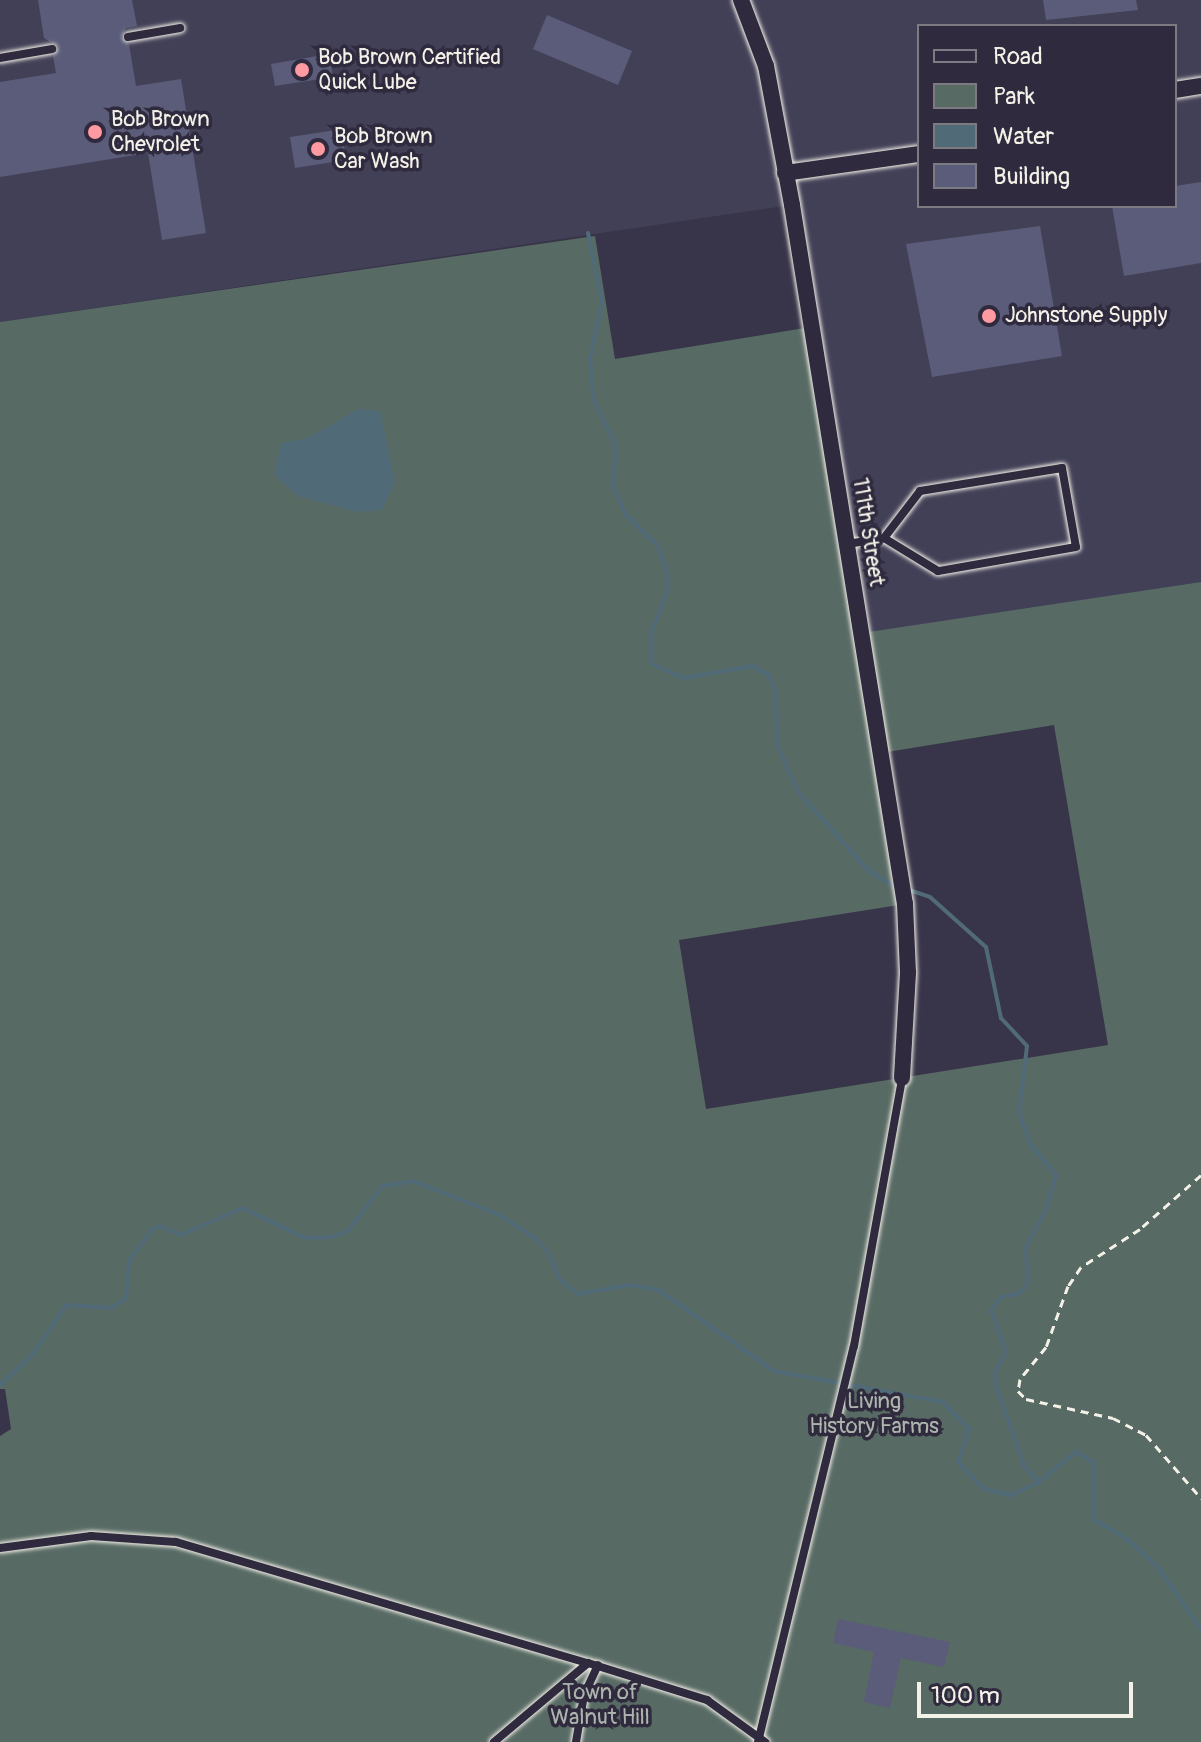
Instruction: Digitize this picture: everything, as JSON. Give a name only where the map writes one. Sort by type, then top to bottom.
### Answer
[{"type":"street","name":"111th Street","points":[[741,0],[766,66],[905,904],[908,973],[902,1078]]},
{"type":"street","points":[[1177,90],[1201,86]]},
{"type":"street","points":[[785,173],[917,154]]},
{"type":"lane","points":[[128,37],[180,28]]},
{"type":"lane","points":[[0,58],[52,49]]},
{"type":"lane","points":[[847,544],[884,538],[938,571],[1076,547],[1062,468],[920,491],[884,538]]},
{"type":"lane","points":[[0,1548],[91,1536],[176,1542],[707,1700],[760,1740],[854,1346],[902,1078]]},
{"type":"lane","points":[[494,1742],[593,1664]]},
{"type":"lane","points":[[576,1742],[593,1664]]},
{"type":"path","points":[[1201,1175],[1140,1229],[1081,1267],[1068,1286],[1046,1347],[1020,1379],[1018,1391],[1026,1399],[1113,1418],[1146,1435],[1201,1498]]},
{"type":"shaded area","points":[[0,0],[1201,0],[1201,582],[862,634],[791,205],[0,322]]},
{"type":"green space","points":[[595,236],[615,359],[811,327],[862,633],[1201,582],[1201,1742],[0,1742],[0,1436],[11,1429],[5,1389],[0,1389],[0,322]],"holes":[[[1054,725],[1108,1045],[706,1109],[679,940],[905,904],[881,753]]]},
{"type":"water","points":[[358,409],[380,411],[395,481],[382,510],[359,512],[297,496],[274,474],[281,443],[308,438]]},
{"type":"building","name":"Bob Brown Chevrolet","points":[[38,0],[132,0],[137,26],[126,28],[121,37],[129,44],[136,86],[181,79],[206,233],[162,240],[148,153],[0,177],[0,82],[56,73],[53,56],[59,47],[44,38]]},
{"type":"building","points":[[1043,0],[1136,0],[1138,10],[1046,20]]},
{"type":"building","points":[[547,15],[632,51],[618,85],[533,49]]},
{"type":"building","name":"Bob Brown Certified Quick Lube","points":[[329,54],[333,77],[275,86],[271,64]]},
{"type":"building","name":"Bob Brown Car Wash","points":[[342,129],[346,160],[295,168],[290,137]]},
{"type":"building","points":[[1201,182],[1201,263],[1124,276],[1112,208],[1177,208],[1177,186]]},
{"type":"building","name":"Johnstone Supply","points":[[1040,226],[1062,356],[932,377],[906,244]]},
{"type":"building","points":[[838,1619],[950,1642],[944,1667],[901,1658],[890,1708],[864,1702],[874,1652],[833,1643]]},
{"type":"waterway","points":[[588,233],[602,302],[590,358],[593,398],[616,446],[613,485],[626,515],[658,546],[667,572],[668,589],[652,631],[652,664],[683,678],[753,666],[769,675],[776,694],[777,745],[798,792],[868,870],[895,887]]},
{"type":"waterway","points":[[909,890],[930,897],[986,947],[1001,1018],[1027,1046],[1019,1113],[1030,1144],[1056,1175],[1045,1211],[1026,1246],[1027,1284],[1020,1293],[1001,1297],[991,1310],[1006,1352],[996,1371],[996,1385],[1024,1466],[1039,1482]]},
{"type":"waterway","points":[[0,1385],[33,1354],[66,1305],[112,1308],[126,1298],[129,1261],[152,1229],[160,1226],[181,1235],[242,1208],[305,1238],[332,1237],[348,1231],[382,1186],[413,1181],[500,1215],[535,1238],[550,1255],[559,1279],[578,1294],[629,1285],[659,1290],[774,1371],[943,1402],[969,1429],[958,1462],[984,1489],[1011,1495],[1039,1482],[1076,1452],[1094,1463],[1093,1519],[1127,1539],[1157,1566],[1201,1629]]},
{"type":"place","name":"Bob Brown Certified Quick Lube","points":[[302,70]]},
{"type":"place","name":"Bob Brown Chevrolet","points":[[95,132]]},
{"type":"place","name":"Bob Brown Car Wash","points":[[318,149]]},
{"type":"place","name":"Johnstone Supply","points":[[989,316]]},
{"type":"park label","name":"Living History Farms","points":[[874,1414]]},
{"type":"park label","name":"Town of Walnut Hill","points":[[600,1704]]}]
